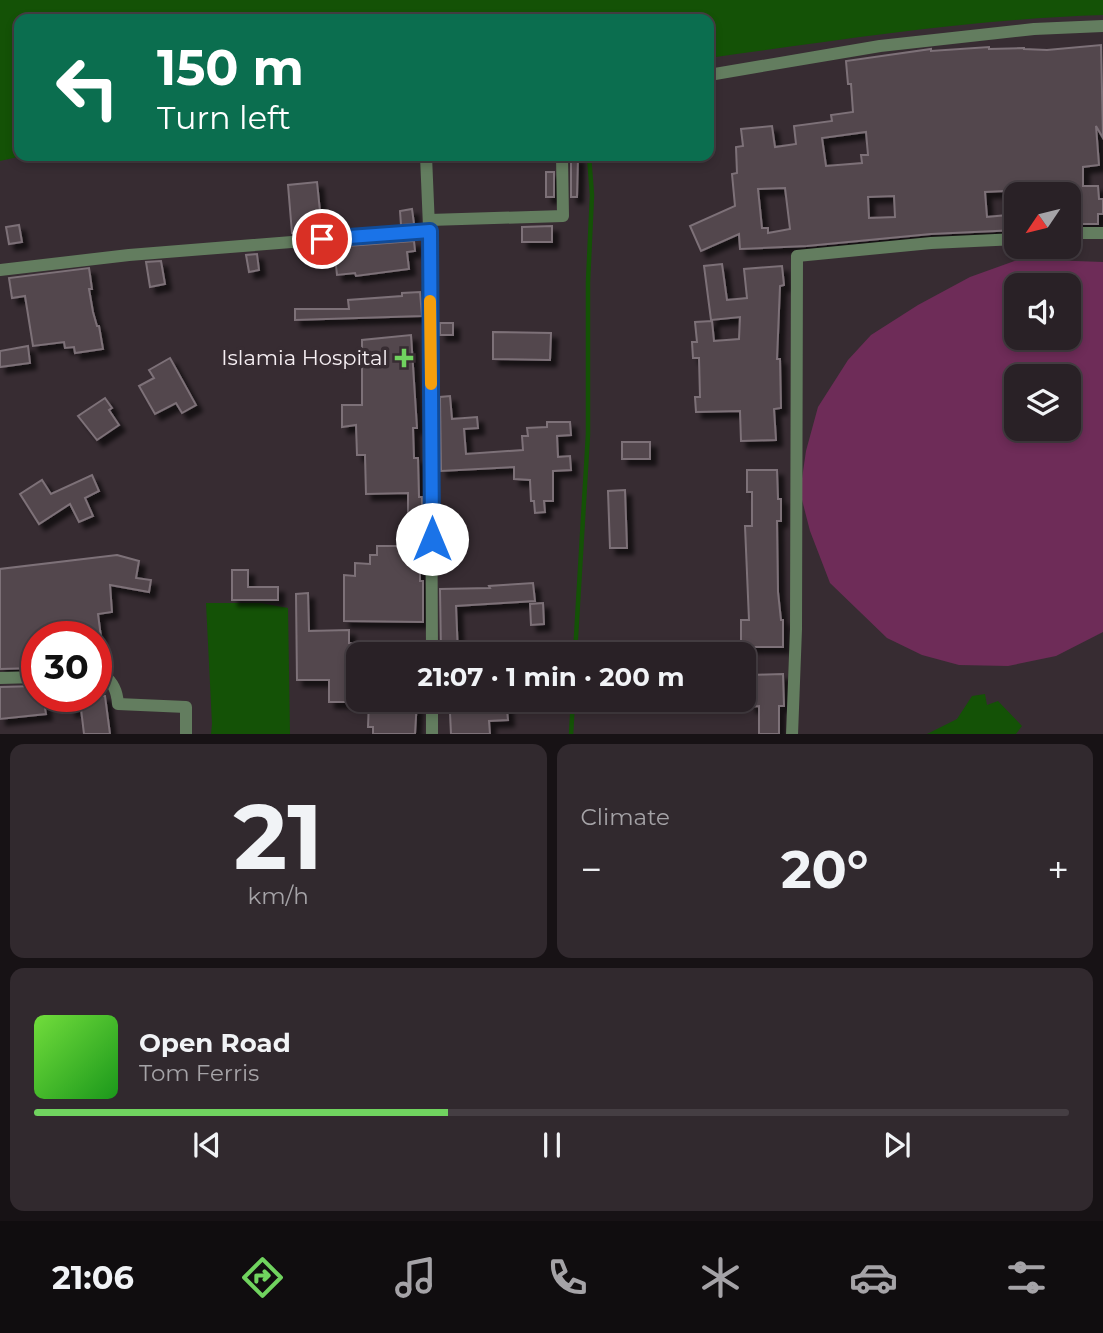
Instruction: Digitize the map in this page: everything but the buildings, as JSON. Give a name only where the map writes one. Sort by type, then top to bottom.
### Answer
[{"type":"street","points":[[714,74],[880,46],[1034,29],[1103,26]]},
{"type":"street","points":[[426,161],[432,642]]},
{"type":"street","points":[[0,270],[429,225],[563,216],[562,161]]},
{"type":"street","points":[[1082,233],[1103,233]]},
{"type":"street","points":[[792,734],[796,629],[797,256],[931,243],[1004,240]]},
{"type":"street","points":[[0,678],[21,677]]},
{"type":"street","points":[[112,683],[117,691],[118,704],[186,707],[186,734]]},
{"type":"street","points":[[432,712],[432,734]]},
{"type":"shaded area","points":[[0,0],[1103,0],[1103,15],[955,26],[714,57],[714,14],[14,14],[14,158],[0,161]]},
{"type":"shaded area","points":[[1020,259],[1103,262],[1103,632],[1056,656],[1008,666],[959,665],[922,655],[887,638],[830,583],[810,531],[800,492],[806,451],[818,407],[848,360],[871,335],[918,305],[970,277]]},
{"type":"shaded area","points":[[206,603],[261,603],[288,608],[290,734],[211,734]]},
{"type":"shaded area","points":[[985,694],[987,705],[998,701],[1022,726],[1016,734],[927,734],[957,719],[972,696]]},
{"type":"waterway","points":[[576,642],[588,434],[588,282],[592,195],[589,161]]},
{"type":"waterway","points":[[571,734],[572,712]]},
{"type":"slow traffic","points":[[430,301],[431,384]]},
{"type":"place","name":"Islamia Hospital","points":[[404,358]]},
{"type":"route","points":[[322,239],[430,231],[432,539]]}]
